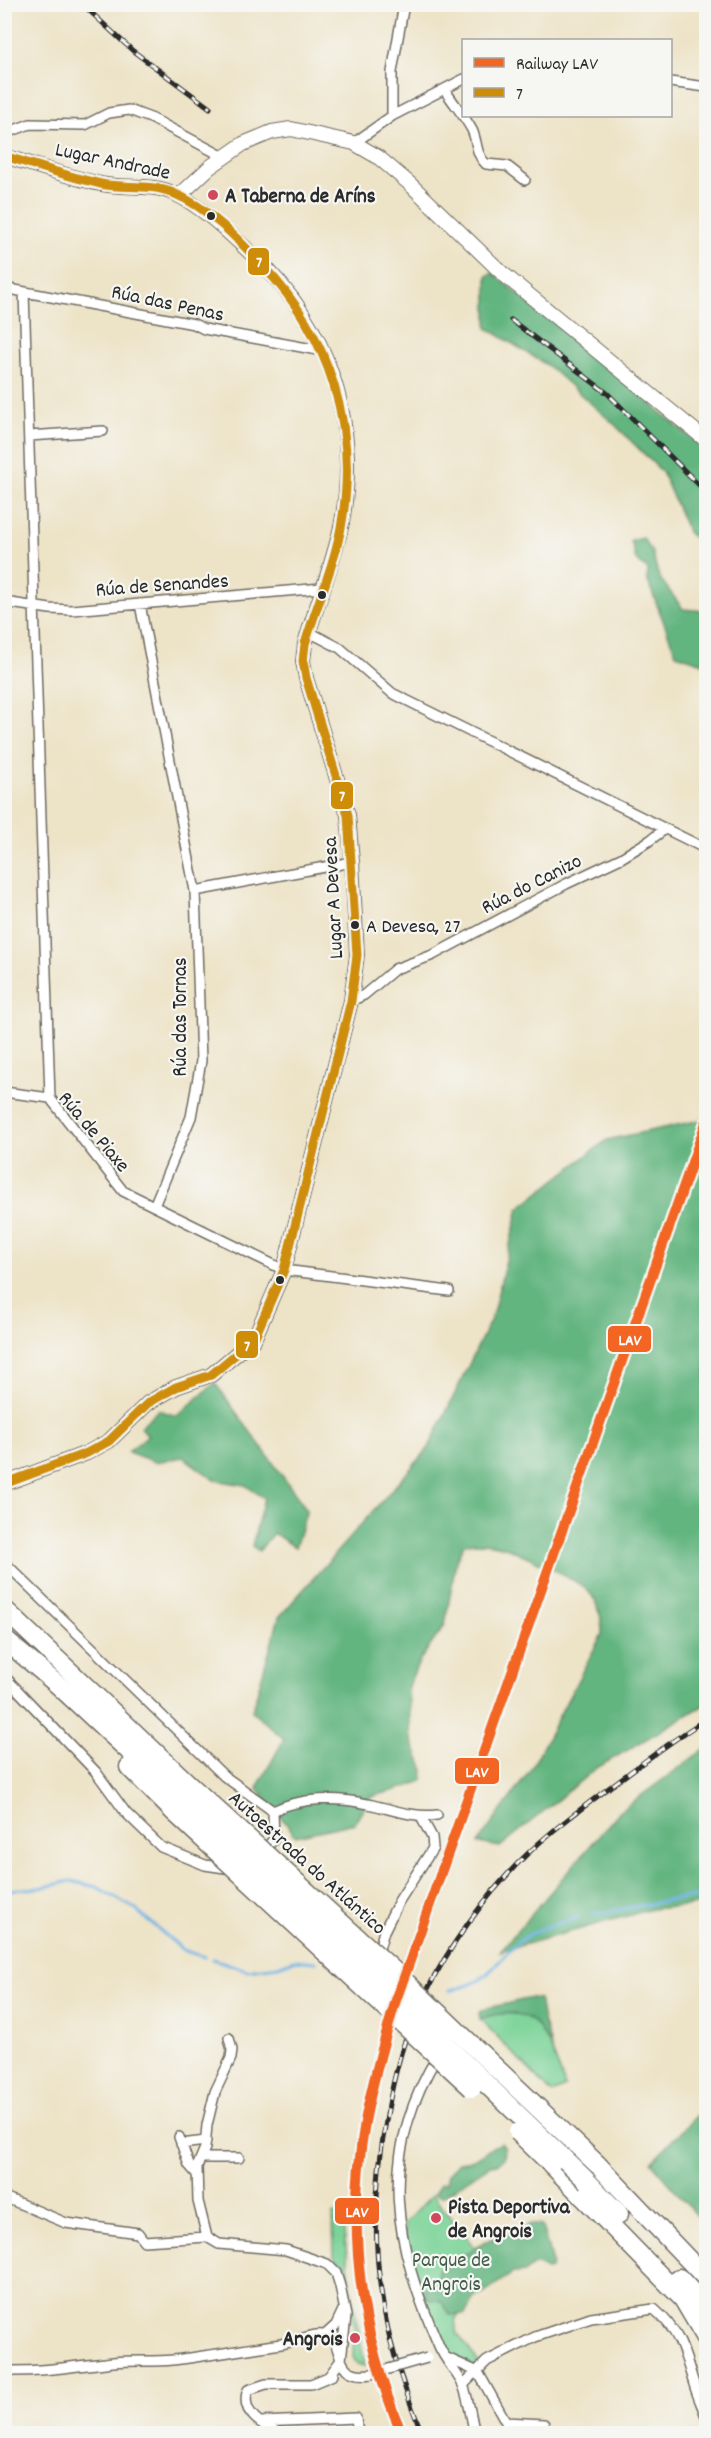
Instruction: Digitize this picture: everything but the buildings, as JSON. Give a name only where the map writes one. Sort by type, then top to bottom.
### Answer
[{"type":"highway","name":"Autoestrada do Atlántico","points":[[4,1609],[184,1802],[393,1970],[597,2164],[706,2278]]},
{"type":"highway","name":"Autoestrada do Atlántico","points":[[4,1639],[276,1884],[386,1987],[587,2181],[706,2307]]},
{"type":"highway","points":[[184,1802],[551,2164],[683,2299],[706,2338]]},
{"type":"highway","points":[[611,2179],[687,2245],[706,2265]]},
{"type":"street","points":[[392,116],[392,72],[405,4]]},
{"type":"street","points":[[354,143],[392,116],[462,80]]},
{"type":"street","points":[[672,82],[706,87]]},
{"type":"street","points":[[445,90],[462,116]]},
{"type":"street","name":"Lugar Andrade","points":[[4,134],[30,124],[85,125],[109,113],[129,110],[153,119],[224,157]]},
{"type":"street","points":[[463,117],[473,132],[477,153],[481,160],[486,164],[507,166],[525,180]]},
{"type":"street","points":[[179,196],[224,157],[243,144],[272,132],[291,129],[354,143],[378,157],[410,184],[502,273],[706,440]]},
{"type":"street","name":"Lugar Andrade","points":[[4,156],[100,183],[158,189],[179,196],[214,222],[258,260],[285,289],[307,319]]},
{"type":"street","name":"Rúa das Penas","points":[[4,288],[323,351]]},
{"type":"street","points":[[24,292],[50,1098]]},
{"type":"street","name":"Lugar A Devesa","points":[[4,1485],[87,1453],[109,1441],[148,1403],[176,1387],[211,1375],[254,1339],[284,1270],[351,1001],[357,955],[352,862],[345,804],[306,678],[304,652],[342,522],[346,455],[342,411],[323,351],[307,319]]},
{"type":"street","points":[[28,436],[103,431]]},
{"type":"street","name":"Rúa de Senandes","points":[[4,602],[65,610],[322,588]]},
{"type":"street","name":"Rúa das Tornas","points":[[140,604],[195,891],[201,1061],[191,1117],[154,1206]]},
{"type":"street","points":[[309,632],[339,648],[392,693],[706,849]]},
{"type":"street","name":"Rúa do Canizo","points":[[351,1001],[364,995],[395,969],[433,955],[566,884],[621,858],[665,829]]},
{"type":"street","points":[[195,891],[352,862]]},
{"type":"street","name":"Rúa de Piaxe","points":[[4,1092],[50,1098],[123,1191],[154,1206]]},
{"type":"street","points":[[154,1206],[284,1270],[449,1291]]},
{"type":"street","points":[[4,1562],[125,1677],[224,1776],[273,1811]]},
{"type":"street","points":[[4,1676],[96,1772],[126,1813],[161,1847],[205,1864],[225,1868],[257,1859],[274,1839],[273,1811]]},
{"type":"street","points":[[273,1811],[287,1804],[340,1799],[422,1817],[437,1815]]},
{"type":"street","points":[[422,1817],[432,1838],[433,1848],[399,1901],[384,1931],[375,1963],[382,1974],[447,2039],[416,2101],[399,2153],[396,2177],[399,2225],[422,2307],[443,2356],[463,2385],[475,2433]]},
{"type":"street","points":[[207,2236],[198,2201],[196,2173],[206,2141],[207,2125],[215,2092],[231,2058],[229,2038]]},
{"type":"street","points":[[196,2173],[189,2165],[180,2141],[206,2141]]},
{"type":"street","points":[[202,2158],[239,2158]]},
{"type":"street","points":[[4,2197],[66,2223],[138,2233],[144,2241],[207,2236],[219,2244],[286,2250],[322,2262],[332,2268],[340,2286],[346,2316],[341,2360],[329,2376]]},
{"type":"street","points":[[325,2335],[342,2316],[344,2305]]},
{"type":"street","points":[[463,2385],[487,2361],[535,2337],[591,2318],[654,2309],[674,2331],[688,2358],[694,2385],[706,2416]]},
{"type":"street","points":[[4,2371],[172,2360],[294,2342],[315,2335],[325,2335],[335,2343],[346,2370]]},
{"type":"street","points":[[283,2433],[258,2422],[247,2407],[246,2397],[249,2390],[266,2384],[310,2384],[346,2370],[359,2375],[371,2374],[427,2358],[443,2356],[478,2372],[506,2422],[544,2424]]},
{"type":"street","points":[[258,2422],[356,2418],[358,2433]]},
{"type":"street","points":[[255,2433],[258,2422]]},
{"type":"green space","points":[[493,273],[706,450],[706,549],[688,532],[662,472],[613,423],[547,365],[487,328],[487,276]]},
{"type":"green space","points":[[643,538],[652,552],[659,577],[683,609],[706,611],[706,664],[676,654],[647,579],[648,570],[636,560],[631,541]]},
{"type":"green space","points":[[706,1119],[706,1704],[595,1769],[500,1847],[478,1843],[531,1769],[602,1634],[602,1628],[595,1600],[588,1591],[573,1580],[505,1547],[485,1543],[464,1544],[456,1561],[445,1625],[420,1660],[408,1686],[411,1739],[424,1770],[423,1780],[405,1788],[370,1797],[355,1823],[296,1836],[257,1788],[284,1739],[252,1711],[279,1617],[428,1449],[492,1317],[519,1208],[607,1140]]},
{"type":"green space","points":[[215,1383],[307,1510],[295,1547],[273,1533],[259,1551],[252,1546],[264,1498],[245,1485],[215,1480],[183,1457],[155,1462],[128,1452],[148,1435],[140,1427],[158,1410],[177,1416]]},
{"type":"green space","points":[[706,1748],[706,1904],[652,1909],[500,1951],[620,1811]]},
{"type":"green space","points":[[531,1998],[539,1999],[551,2046],[534,2023],[522,2016],[501,2014],[480,2019],[479,2013],[488,2008]]},
{"type":"green space","points":[[493,2014],[519,2014],[538,2027],[550,2046],[565,2087],[552,2093],[480,2019]]},
{"type":"green space","points":[[706,2106],[706,2226],[651,2162]]},
{"type":"green space","points":[[501,2143],[505,2148],[504,2158],[497,2164],[490,2165],[442,2197],[434,2194],[440,2184],[446,2183],[448,2174],[459,2162],[472,2160]]},
{"type":"green space","name":"Parque de Angrois","points":[[432,2195],[465,2234],[496,2277],[455,2320],[457,2333],[479,2363],[475,2367],[445,2352],[409,2256],[404,2224]]},
{"type":"green space","name":"Parque de Angrois","points":[[333,2214],[339,2214],[342,2217],[352,2294],[365,2366],[357,2364],[353,2357],[354,2329],[346,2272],[343,2264],[334,2257]]},
{"type":"green space","points":[[529,2224],[542,2226],[552,2263],[551,2269],[547,2270],[534,2265],[525,2272],[513,2273],[474,2299],[465,2314],[451,2315],[441,2301],[428,2299],[425,2289],[438,2278],[438,2270],[446,2263],[456,2260],[497,2236],[515,2233]]},
{"type":"waterway","points":[[4,1890],[40,1888],[71,1881],[97,1887],[135,1909],[183,1950],[204,1957]]},
{"type":"waterway","points":[[592,1915],[669,1900],[706,1896]]},
{"type":"waterway","points":[[450,1990],[464,1987],[483,1977],[521,1940],[534,1932],[578,1918]]},
{"type":"waterway","points":[[213,1959],[247,1970],[278,1966],[294,1960],[316,1962]]},
{"type":"railway","points":[[82,4],[133,51],[210,108]]},
{"type":"railway","points":[[511,320],[607,393],[706,492]]},
{"type":"railway","points":[[423,2434],[395,2357],[381,2289],[377,2254],[376,2220],[381,2150],[389,2102],[410,2027],[424,1996],[456,1942],[480,1907],[519,1863],[543,1839],[583,1807],[706,1719]]},
{"type":"rail line","name":"LAV","points":[[402,2434],[376,2358],[367,2320],[357,2241],[359,2162],[371,2092],[395,2003],[706,1123]]},
{"type":"transit line","name":"7","points":[[4,156],[101,184],[164,190],[186,199],[211,215],[264,267],[287,294],[322,353],[334,385],[342,418],[346,452],[346,487],[339,538],[305,644],[303,661],[306,678],[348,815],[357,955],[351,1001],[284,1270],[254,1339],[211,1375],[176,1387],[148,1403],[109,1441],[87,1453],[4,1484]]},
{"type":"place","name":"A Taberna de Aríns","points":[[213,195]]},
{"type":"place","name":"A Devesa, 27","points":[[355,925]]},
{"type":"place","name":"Pista Deportiva de Angrois","points":[[436,2218]]},
{"type":"place","name":"Angrois","points":[[355,2338]]}]
